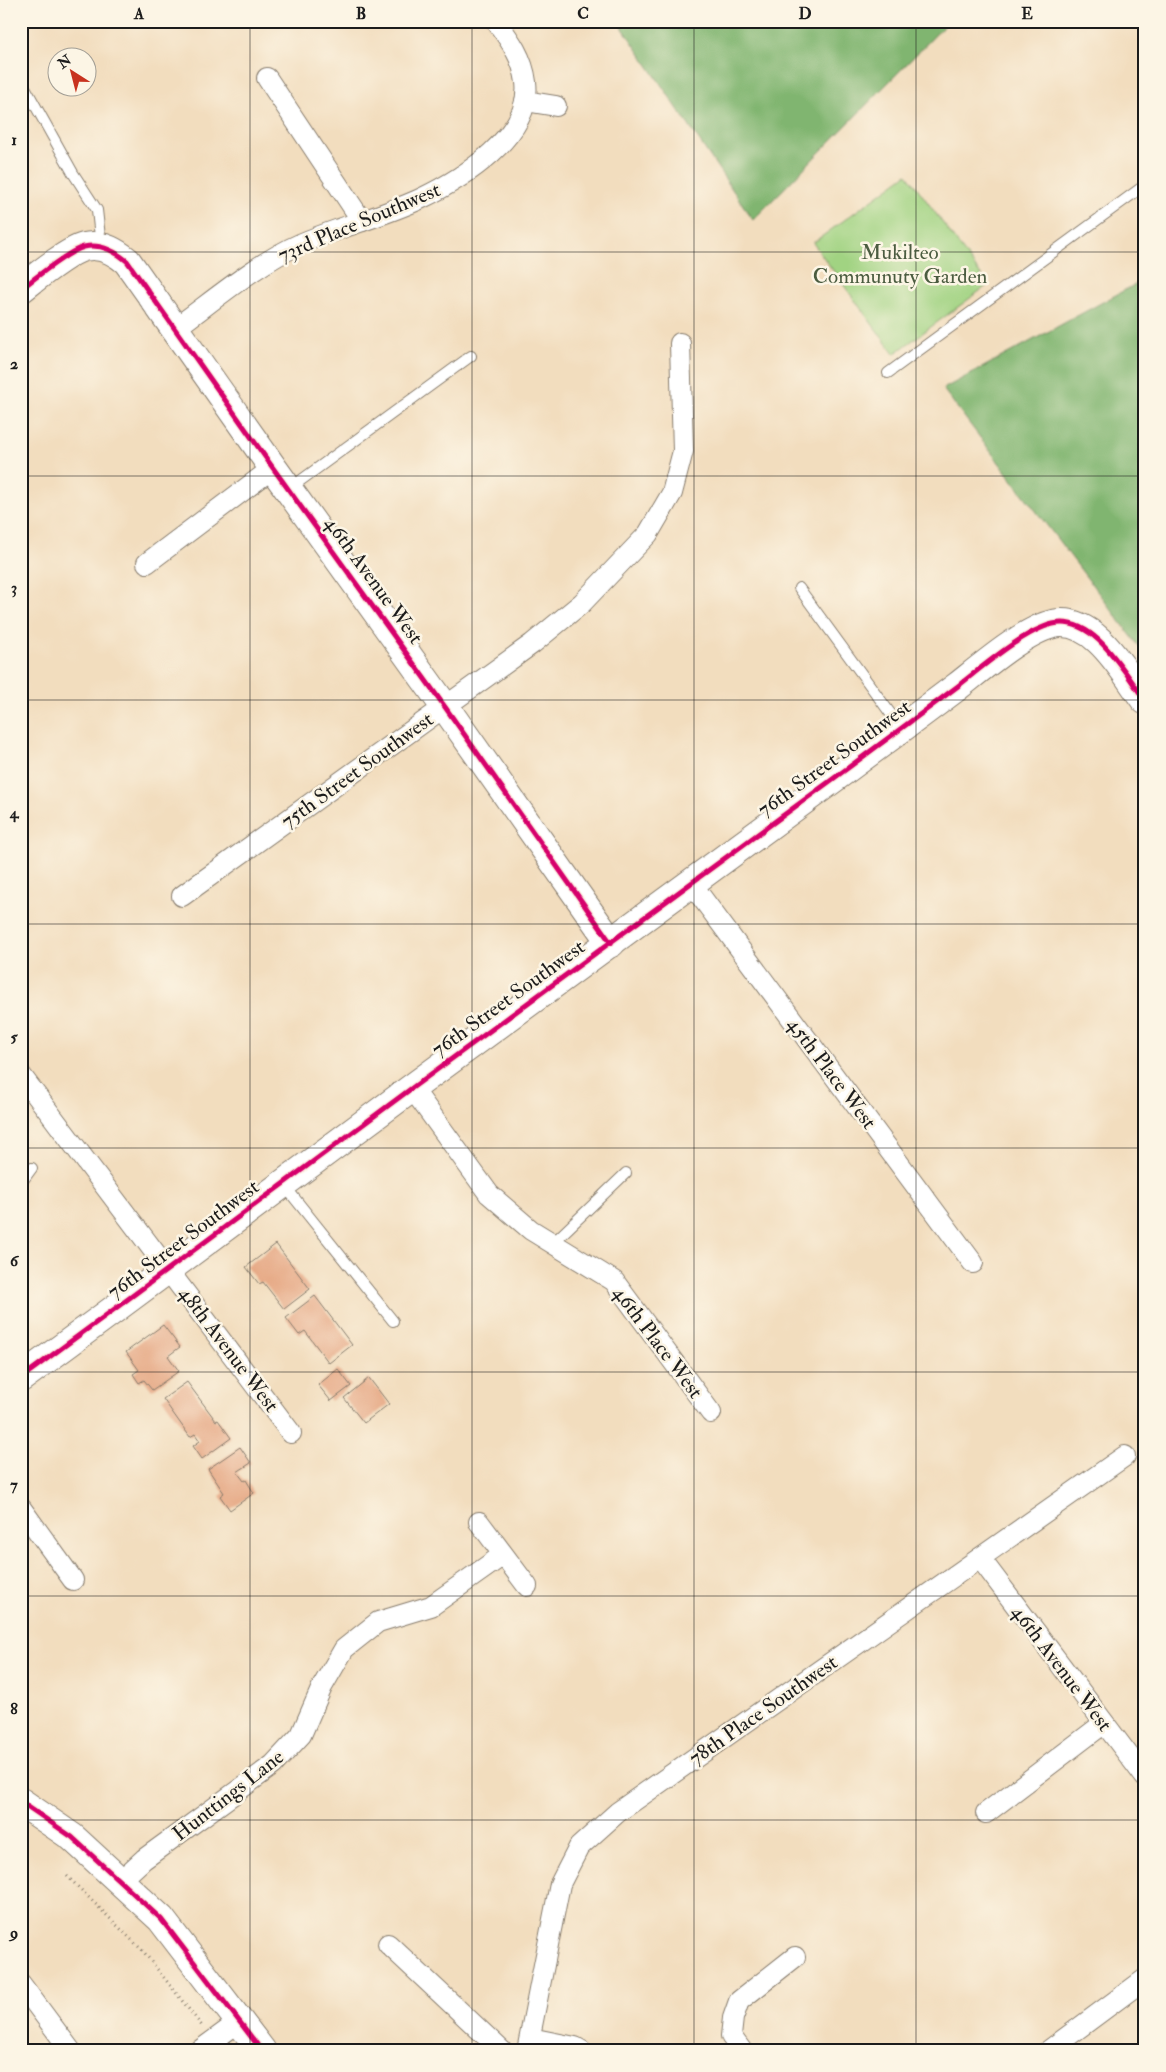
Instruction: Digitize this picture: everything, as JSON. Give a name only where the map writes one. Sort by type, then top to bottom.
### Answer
[{"type":"street","points":[[496,21],[516,51],[522,66],[526,83],[525,101],[556,106]]},
{"type":"street","points":[[267,78],[362,221]]},
{"type":"street","name":"73rd Place Southwest","points":[[174,329],[275,257],[299,244],[422,198],[450,183],[499,146],[511,132],[520,117],[525,101]]},
{"type":"street","points":[[21,289],[83,247],[101,247]]},
{"type":"street","name":"46th Avenue West","points":[[101,247],[116,252],[127,261],[280,479],[446,706],[611,943]]},
{"type":"street","name":"75th Street Southwest","points":[[182,896],[532,644],[582,603],[648,534],[672,493],[683,451],[680,342]]},
{"type":"street","points":[[147,563],[280,479]]},
{"type":"street","name":"76th Street Southwest","points":[[21,1378],[170,1270],[412,1088],[902,729],[1002,652],[1037,630],[1053,624],[1069,623],[1083,628],[1101,643],[1145,700]]},
{"type":"street","name":"45th Place West","points":[[691,883],[973,1263]]},
{"type":"street","name":"48th Avenue West","points":[[21,1075],[291,1432]]},
{"type":"street","name":"46th Place West","points":[[412,1088],[489,1194],[531,1230],[614,1281],[711,1413]]},
{"type":"street","name":"78th Place Southwest","points":[[528,2044],[560,1884],[579,1847],[618,1812],[1125,1456]]},
{"type":"street","points":[[21,1508],[73,1580]]},
{"type":"street","points":[[479,1522],[527,1586]]},
{"type":"street","name":"Hunttings Lane","points":[[120,1881],[144,1860],[273,1765],[301,1735],[322,1687],[344,1649],[378,1622],[431,1606],[503,1555]]},
{"type":"street","name":"46th Avenue West","points":[[980,1558],[1145,1777]]},
{"type":"street","points":[[986,1813],[1104,1724]]},
{"type":"street","points":[[21,1802],[72,1837],[161,1919],[262,2051]]},
{"type":"street","points":[[388,1944],[502,2051]]},
{"type":"street","points":[[742,2051],[731,2036],[733,2018],[739,2001],[795,1957]]},
{"type":"street","points":[[1048,2051],[1145,1979]]},
{"type":"street","points":[[21,1984],[71,2051]]},
{"type":"street","points":[[206,2046],[240,2021]]},
{"type":"street","points":[[528,2044],[575,2046],[582,2051]]},
{"type":"lane","points":[[26,89],[73,173],[97,210],[101,247]]},
{"type":"lane","points":[[888,373],[1145,185]]},
{"type":"lane","points":[[280,479],[471,356]]},
{"type":"lane","points":[[798,588],[902,729]]},
{"type":"lane","points":[[21,1183],[32,1168]]},
{"type":"lane","points":[[553,1243],[626,1173]]},
{"type":"lane","points":[[284,1184],[393,1321]]},
{"type":"path","points":[[67,1876],[143,1951],[206,2046]]},
{"type":"green space","points":[[618,21],[949,21],[753,220]]},
{"type":"green space","name":"Mukilteo Communuty Garden","points":[[907,174],[988,285],[894,354],[813,243]]},
{"type":"green space","points":[[1145,279],[1145,654],[943,389]]},
{"type":"building","points":[[276,1244],[310,1289],[284,1309],[263,1282],[259,1284],[246,1267]]},
{"type":"building","points":[[315,1296],[352,1345],[329,1363],[305,1331],[299,1335],[286,1318]]},
{"type":"building","points":[[163,1325],[180,1347],[168,1356],[179,1371],[152,1390],[144,1380],[139,1383],[133,1374],[139,1370],[126,1352]]},
{"type":"building","points":[[338,1369],[351,1386],[331,1401],[318,1385]]},
{"type":"building","points":[[369,1378],[389,1404],[364,1423],[344,1398]]},
{"type":"building","points":[[187,1382],[231,1438],[202,1459],[193,1446],[200,1441],[195,1434],[190,1437],[163,1399]]},
{"type":"building","points":[[240,1447],[251,1463],[237,1472],[244,1481],[246,1480],[254,1493],[230,1510],[220,1496],[224,1493],[208,1469]]},
{"type":"cycle path","points":[[21,289],[61,259],[84,247],[101,247],[127,261],[611,943]]},
{"type":"cycle path","points":[[21,1378],[958,686],[1004,650],[1030,634],[1053,624],[1068,624],[1082,628],[1106,648],[1145,700]]},
{"type":"cycle path","points":[[21,1802],[72,1837],[161,1919],[262,2051]]}]
